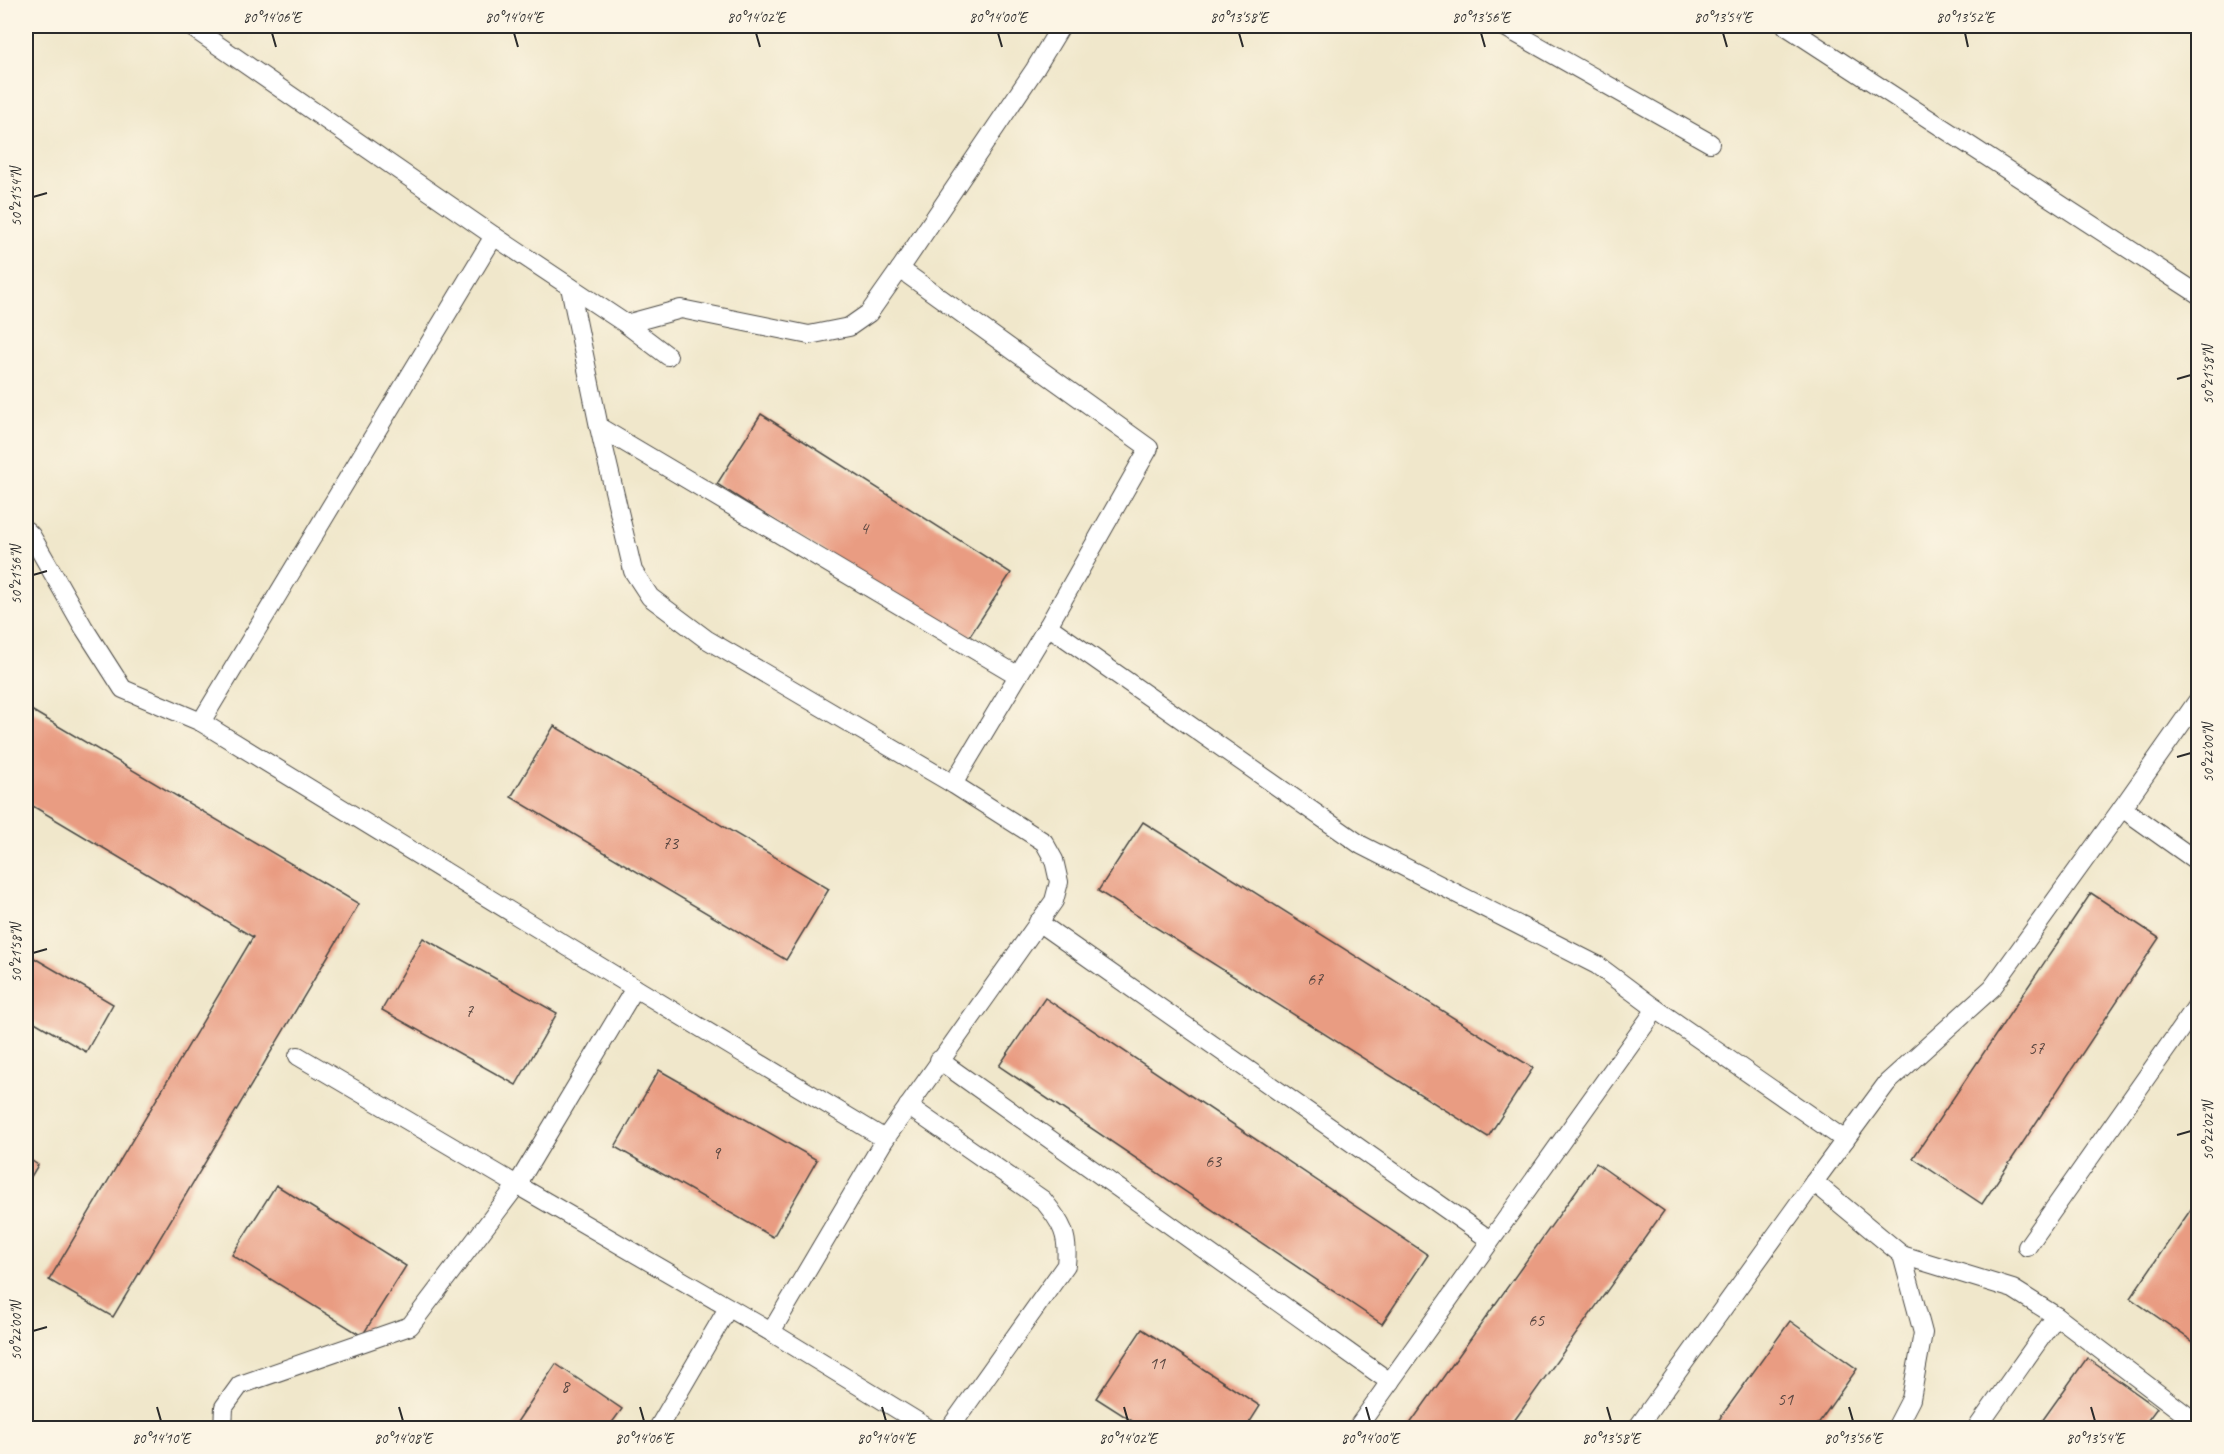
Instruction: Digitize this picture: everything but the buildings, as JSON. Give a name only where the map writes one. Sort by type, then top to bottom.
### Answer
[{"type":"lane","points":[[190,26],[494,236],[626,324],[668,356]]},
{"type":"lane","points":[[626,324],[681,309],[809,336],[849,327],[869,313],[900,269],[1035,69],[1061,26]]},
{"type":"lane","points":[[1503,26],[1710,143]]},
{"type":"lane","points":[[1786,26],[2199,294]]},
{"type":"lane","points":[[201,722],[494,236]]},
{"type":"lane","points":[[900,269],[1149,448],[1048,626],[953,784]]},
{"type":"lane","points":[[570,287],[599,427],[633,571],[650,597],[706,639],[953,784],[1044,842],[1054,860],[1059,882],[1054,901],[885,1139],[771,1332]]},
{"type":"lane","points":[[599,427],[1017,675]]},
{"type":"lane","points":[[26,530],[123,689],[201,722],[885,1139]]},
{"type":"lane","points":[[1048,626],[1361,845],[1597,965],[1656,1009],[1845,1140]]},
{"type":"lane","points":[[1637,1428],[1887,1083],[1992,988],[2199,700]]},
{"type":"lane","points":[[2122,808],[2199,862]]},
{"type":"lane","points":[[1038,922],[1490,1240]]},
{"type":"lane","points":[[223,1428],[224,1407],[240,1384],[410,1326],[517,1185],[635,988]]},
{"type":"lane","points":[[2027,1247],[2199,1005]]},
{"type":"lane","points":[[1357,1428],[1656,1009]]},
{"type":"lane","points":[[298,1056],[771,1332],[928,1428]]},
{"type":"lane","points":[[939,1060],[1390,1382]]},
{"type":"lane","points":[[908,1106],[1043,1200],[1059,1219],[1068,1244],[1066,1265],[950,1428]]},
{"type":"lane","points":[[1814,1182],[1902,1255],[2013,1288],[2056,1316],[2199,1424]]},
{"type":"lane","points":[[1896,1428],[1911,1399],[1923,1333],[1902,1255]]},
{"type":"lane","points":[[658,1428],[728,1308]]},
{"type":"lane","points":[[1977,1428],[2056,1316]]}]
